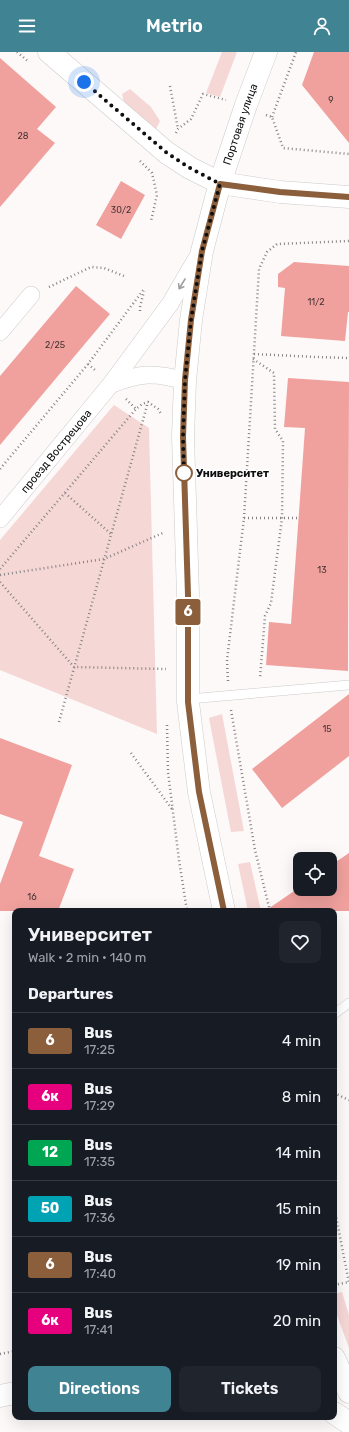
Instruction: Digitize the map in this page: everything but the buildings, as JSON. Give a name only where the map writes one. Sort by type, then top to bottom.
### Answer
[{"type":"main road","name":"Портовая улица","points":[[223,908],[199,792],[189,699],[188,595],[183,437],[185,380],[191,320],[202,251],[220,184],[266,52]]},
{"type":"main road","points":[[42,59],[167,153],[190,168],[220,184],[280,192],[349,197]]},
{"type":"main road","points":[[340,1366],[349,1392]]},
{"type":"main road","points":[[0,1396],[12,1394]]},
{"type":"main road","points":[[337,1415],[349,1423]]},
{"type":"street","name":"проезд Вострецова","points":[[0,519],[111,384],[147,337],[170,304],[202,251]]},
{"type":"street","points":[[0,332],[31,295]]},
{"type":"street","points":[[111,384],[144,374],[165,375],[185,380]]},
{"type":"lane","points":[[189,699],[349,685]]},
{"type":"lane","points":[[337,1012],[349,1003]]},
{"type":"path","points":[[17,52],[42,59]]},
{"type":"path","points":[[296,52],[272,117],[283,148],[349,154]]},
{"type":"path","points":[[170,86],[178,129]]},
{"type":"path","points":[[191,119],[203,94],[246,106],[272,117]]},
{"type":"path","points":[[137,158],[152,173],[154,180],[157,195],[151,221]]},
{"type":"path","points":[[269,908],[255,850],[229,696],[228,660],[244,518],[259,269],[267,252],[277,244],[349,241]]},
{"type":"path","points":[[31,295],[91,267],[104,268],[124,276]]},
{"type":"path","points":[[0,469],[88,364],[144,289]]},
{"type":"path","points":[[254,354],[349,358]]},
{"type":"path","points":[[253,359],[274,373],[275,429],[283,441],[282,518],[271,603],[265,616],[259,692]]},
{"type":"path","points":[[59,722],[148,402]]},
{"type":"path","points":[[0,569],[136,409]]},
{"type":"path","points":[[65,493],[111,534]]},
{"type":"path","points":[[244,518],[298,518]]},
{"type":"path","points":[[0,575],[104,559],[164,532]]},
{"type":"path","points":[[0,582],[74,668],[166,668]]},
{"type":"path","points":[[130,753],[173,810]]},
{"type":"path","points":[[337,1094],[349,1100]]},
{"type":"path","points":[[337,1221],[349,1283],[337,1285]]},
{"type":"path","points":[[0,1354],[12,1352]]},
{"type":"shaded area","points":[[222,52],[237,52],[220,97],[206,93]]},
{"type":"shaded area","points":[[130,89],[151,107],[160,121],[156,129],[124,103],[122,94]]},
{"type":"shaded area","points":[[114,405],[149,428],[157,734],[0,670],[0,540]]},
{"type":"shaded area","points":[[222,714],[244,831],[231,832],[209,718]]},
{"type":"shaded area","points":[[250,862],[260,908],[247,908],[238,864]]},
{"type":"shaded area","points":[[342,1292],[349,1315],[349,1348],[337,1315],[337,1293]]},
{"type":"bus line","name":"6","points":[[223,908],[199,792],[188,702],[188,595],[183,437],[185,380],[191,320],[202,251],[220,184],[280,192],[349,197]]},
{"type":"place","name":"Университет","points":[[184,473]]},
{"type":"route","points":[[84,82],[167,153],[190,168],[220,184],[202,251],[191,320],[185,380],[183,437],[184,473]]}]
